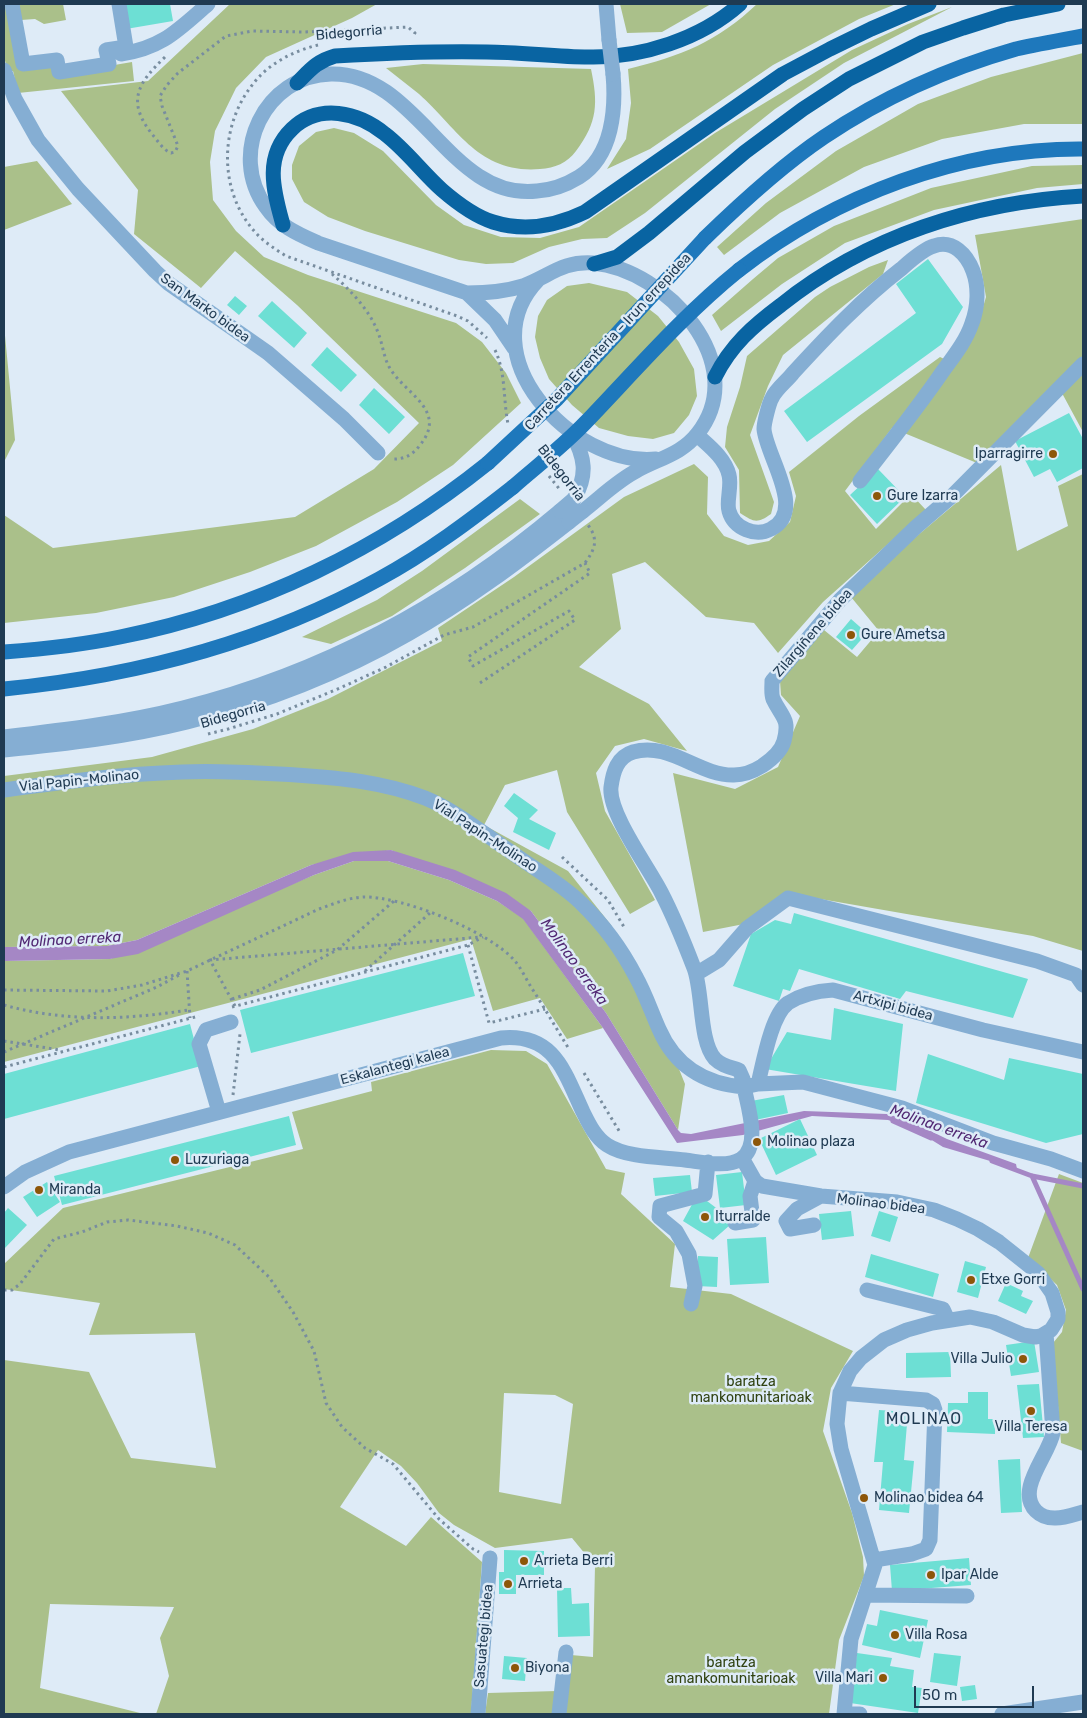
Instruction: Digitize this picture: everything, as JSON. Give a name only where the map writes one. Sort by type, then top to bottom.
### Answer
[{"type":"highway","points":[[297,83],[313,66],[335,56],[416,51],[589,57],[637,52],[686,37],[710,26],[740,4]]},
{"type":"highway","points":[[283,226],[272,183],[273,162],[276,152],[287,134],[304,120],[314,116],[335,112],[350,116],[375,127],[393,141],[443,191],[465,209],[493,222],[515,226],[539,227],[555,224],[585,212],[784,74],[871,28],[929,4]]},
{"type":"highway","points":[[594,264],[617,257],[649,233],[745,152],[803,109],[849,79],[923,42],[1004,15],[1058,4]]},
{"type":"highway","points":[[715,377],[724,360],[754,326],[800,289],[850,258],[926,224],[976,210],[1046,198],[1083,196]]},
{"type":"main road","name":"Carretera Errenteria – Irun errepidea","points":[[4,652],[77,645],[119,638],[202,617],[253,599],[320,571],[360,550],[438,502],[488,463],[557,399],[705,238],[769,179],[823,138],[872,108],[916,86],[981,60],[1018,49],[1083,36]]},
{"type":"main road","points":[[4,689],[79,680],[171,662],[220,648],[290,622],[338,601],[414,559],[460,528],[514,487],[583,425],[684,318],[739,270],[779,241],[856,199],[904,180],[972,161],[1006,155],[1083,149]]},
{"type":"street","points":[[12,4],[23,64],[57,60],[59,72],[109,64],[106,50],[126,46],[119,4]]},
{"type":"street","points":[[121,54],[140,51],[161,42],[208,4]]},
{"type":"street","points":[[540,279],[504,291],[467,293],[318,243],[283,226],[268,211],[257,194],[250,168],[252,138],[265,110],[275,98],[297,83],[312,76],[348,74],[382,88],[474,172],[491,183],[508,190],[526,192],[551,190],[569,183],[583,174],[601,152],[610,131],[615,95],[606,4]]},
{"type":"street","name":"San Marko bidea","points":[[4,70],[14,99],[38,140],[78,189],[155,271],[168,283],[268,353],[344,419],[378,453]]},
{"type":"street","points":[[697,435],[722,460],[730,476],[728,511],[735,522],[746,531],[760,533],[779,524],[785,514],[786,499],[782,483],[766,443],[764,426],[772,398],[824,339],[874,290],[914,258],[934,246],[950,245],[961,252],[971,265],[976,277],[977,305],[972,323],[961,345],[932,388],[860,481]]},
{"type":"street","points":[[4,750],[123,735],[186,722],[291,689],[355,661],[407,635],[492,581],[576,506],[637,470],[672,455],[689,443],[709,417],[714,403],[715,377],[704,343],[680,308],[643,279],[612,266],[594,264],[565,266],[552,271],[528,290],[520,304],[516,320],[514,336],[516,351],[533,392],[555,419],[571,433],[589,444],[618,456],[646,460],[672,455]]},
{"type":"street","points":[[467,293],[495,320],[516,351]]},
{"type":"street","name":"Zilargiñene bidea","points":[[751,1085],[743,1079],[739,1070],[723,1065],[714,1058],[707,1046],[696,974],[679,928],[660,889],[625,831],[616,810],[610,790],[614,770],[624,755],[641,750],[659,751],[717,772],[734,775],[752,772],[772,760],[784,743],[787,721],[772,698],[772,681],[840,600],[916,527],[952,496],[1083,364]]},
{"type":"street","points":[[571,433],[580,449],[584,471],[576,506]]},
{"type":"street","points":[[4,737],[130,720],[183,709],[233,695],[287,676],[350,649],[423,609],[564,517]]},
{"type":"street","name":"Vial Papin-Molinao","points":[[4,790],[109,776],[184,772],[250,772],[353,779],[398,788],[428,799],[453,813],[558,885],[579,901],[599,921],[627,961],[647,999],[660,1031],[672,1051],[686,1066],[701,1077],[727,1086],[751,1085]]},
{"type":"street","points":[[696,974],[719,960],[747,928],[788,898],[1037,961],[1076,976],[1083,985]]},
{"type":"street","name":"Artxipi bidea","points":[[742,1158],[749,1152],[752,1146],[749,1117],[751,1085],[775,1021],[787,1004],[813,992],[833,990],[983,1030],[1083,1052]]},
{"type":"street","points":[[220,1112],[199,1044],[206,1030],[228,1015]]},
{"type":"street","name":"Eskalantegi kalea","points":[[4,1187],[25,1172],[69,1152],[501,1038],[523,1038],[543,1046],[559,1062],[589,1124],[600,1139],[615,1149],[633,1154],[708,1162],[733,1163],[742,1158]]},
{"type":"street","points":[[751,1085],[804,1082],[902,1108],[993,1143],[1051,1159],[1083,1171]]},
{"type":"street","points":[[735,1223],[753,1220],[750,1196],[755,1181],[742,1158]]},
{"type":"street","points":[[691,1304],[695,1286],[689,1254],[676,1232],[659,1217],[660,1206],[705,1194],[708,1162]]},
{"type":"street","name":"Molinao bidea","points":[[755,1181],[766,1187],[821,1196],[897,1202],[916,1206],[934,1210],[978,1229],[1019,1256],[1046,1282],[1058,1312],[1055,1325],[1046,1333]]},
{"type":"street","points":[[814,1225],[790,1230],[786,1221],[797,1209],[821,1196]]},
{"type":"street","points":[[867,1290],[943,1309],[948,1320]]},
{"type":"street","points":[[860,1714],[844,1714],[851,1638],[875,1565],[841,1449],[836,1424],[840,1393],[850,1372],[861,1358],[884,1340],[908,1330],[932,1323],[970,1317],[993,1322],[1029,1336],[1041,1336],[1046,1333],[1053,1433],[1049,1446],[1030,1485],[1030,1500],[1037,1512],[1049,1518],[1059,1518],[1083,1512]]},
{"type":"street","points":[[840,1393],[926,1400],[933,1404],[935,1410],[930,1540],[926,1549],[912,1554],[874,1560]]},
{"type":"street","name":"Sasuategi bidea","points":[[478,1714],[490,1558]]},
{"type":"street","points":[[865,1594],[967,1596]]},
{"type":"street","points":[[559,1714],[566,1652]]},
{"type":"street","points":[[1002,1714],[1083,1702]]},
{"type":"path","name":"Bidegorria","points":[[172,51],[151,71],[141,84],[138,94],[141,116],[147,127],[166,151],[171,153],[177,150],[178,146],[160,101],[162,91],[178,73],[226,36],[252,31],[305,32],[408,27],[415,33],[411,40]]},
{"type":"path","name":"Bidegorria","points":[[321,44],[279,60],[253,83],[242,100],[229,134],[227,154],[228,173],[236,201],[244,217],[255,232],[270,246],[286,256],[457,316],[480,330],[488,339],[500,362],[508,424]]},
{"type":"path","points":[[330,271],[360,303],[378,330],[391,371],[427,411],[429,419],[426,438],[409,456],[400,460],[389,459],[378,453]]},
{"type":"path","name":"Bidegorria","points":[[201,736],[228,730],[277,714],[340,688],[386,667],[444,635],[473,627],[584,563],[596,544],[592,531],[576,506],[544,470]]},
{"type":"path","name":"Bidegorria","points":[[480,683],[575,620],[569,611],[473,666],[468,657],[590,573],[584,563]]},
{"type":"path","points":[[4,1052],[157,987],[318,909],[340,901],[363,897],[395,901],[432,912],[484,937],[515,961],[571,1052]]},
{"type":"path","points":[[232,1000],[260,990],[337,950],[395,901]]},
{"type":"path","points":[[362,973],[432,912]]},
{"type":"path","points":[[210,960],[484,937]]},
{"type":"path","points":[[228,1015],[362,973],[468,944],[484,937]]},
{"type":"path","points":[[468,944],[489,1023],[545,1009]]},
{"type":"path","points":[[4,990],[107,991],[142,985],[187,971]]},
{"type":"path","points":[[187,971],[190,1018]]},
{"type":"path","points":[[4,1005],[48,1014],[84,1018],[152,1016],[188,1010]]},
{"type":"path","points":[[4,1066],[208,1013]]},
{"type":"path","points":[[4,1041],[64,1051]]},
{"type":"path","points":[[581,1069],[633,1154]]},
{"type":"path","points":[[4,1290],[12,1290],[20,1284],[54,1239],[82,1232],[107,1222],[128,1220],[177,1226],[208,1233],[235,1245],[269,1277],[293,1312],[314,1351],[326,1403],[342,1427],[365,1448],[393,1464],[439,1519],[473,1549],[490,1558]]},
{"type":"green space","points":[[4,4],[11,4],[21,67],[55,63],[56,75],[132,62],[134,81],[18,93],[13,71],[8,72],[4,57]]},
{"type":"green space","points":[[17,4],[63,4],[66,20],[44,24],[35,19],[21,20]]},
{"type":"green space","points":[[230,4],[377,4],[352,18],[266,57],[236,88],[215,131],[210,162],[213,200],[236,231],[264,257],[308,275],[456,323],[482,342],[506,373],[521,403],[453,465],[397,502],[316,546],[250,572],[174,597],[96,613],[4,623],[4,515],[53,548],[295,517],[374,469],[419,423],[297,305],[235,251],[201,288],[134,234],[138,190],[61,91],[148,81]]},
{"type":"green space","points":[[620,4],[711,4],[662,32],[627,33]]},
{"type":"green space","points":[[757,4],[896,4],[859,19],[773,65],[650,149],[607,169],[626,139],[631,103],[628,69],[682,53],[713,38]]},
{"type":"green space","points":[[952,7],[844,63],[775,109],[645,213],[607,238],[582,239],[549,247],[513,263],[486,264],[459,260],[365,231],[328,217],[304,202],[292,179],[292,165],[299,146],[316,132],[334,128],[354,133],[383,151],[436,205],[464,225],[501,237],[540,238],[579,227],[715,133],[852,50],[908,24]]},
{"type":"green space","points":[[1083,53],[1083,124],[1024,124],[942,139],[864,167],[780,213],[724,255],[717,247],[766,203],[836,151],[918,104],[991,77]]},
{"type":"green space","points":[[423,64],[591,69],[595,102],[589,131],[569,159],[560,164],[540,169],[519,169],[501,164],[485,157],[471,146],[419,94],[386,68]]},
{"type":"green space","points":[[37,161],[72,204],[4,230],[4,167]]},
{"type":"green space","points":[[1083,165],[1083,184],[1037,188],[934,210],[845,243],[782,284],[721,331],[712,315],[778,258],[834,226],[931,188],[1032,166]]},
{"type":"green space","points":[[1083,219],[1083,432],[1056,382],[977,463],[892,428],[845,491],[876,529],[911,494],[926,510],[823,602],[778,653],[754,623],[706,617],[645,562],[612,574],[621,629],[579,667],[649,704],[687,751],[644,739],[615,746],[596,773],[605,811],[655,900],[630,914],[567,812],[557,770],[505,785],[484,825],[568,871],[611,925],[648,992],[685,1084],[678,1130],[606,1013],[531,911],[391,850],[311,865],[137,940],[107,946],[4,947],[4,776],[152,757],[253,729],[328,699],[442,641],[438,628],[514,577],[624,497],[694,464],[708,477],[707,514],[724,536],[748,545],[769,541],[790,522],[796,496],[789,472],[859,416],[940,357],[955,364],[978,324],[986,297],[975,235]]},
{"type":"green space","points":[[888,260],[883,274],[783,355],[768,386],[750,435],[774,502],[771,514],[756,521],[740,513],[739,470],[725,447],[727,427],[740,387],[747,356],[815,297],[869,267]]},
{"type":"green space","points":[[589,283],[627,292],[658,316],[679,342],[694,369],[697,396],[689,415],[674,433],[653,439],[628,436],[599,428],[572,405],[549,379],[540,358],[535,337],[538,316],[547,300],[567,286]]},
{"type":"green space","points":[[4,325],[15,440],[4,462]]},
{"type":"green space","points":[[1001,465],[1017,551],[1068,526],[1058,486],[1083,474],[1083,951],[1033,936],[786,893],[744,924],[703,932],[673,773],[735,789],[778,767],[800,716],[781,695],[780,681],[824,630],[857,657],[879,631],[851,597],[898,552]]},
{"type":"green space","points":[[520,499],[540,514],[465,568],[392,616],[331,644],[302,637],[377,600],[422,571]]},
{"type":"green space","points":[[354,861],[388,861],[449,880],[497,901],[523,918],[603,1028],[567,1039],[540,998],[493,1011],[471,939],[4,1062],[4,961],[110,959],[314,875]]},
{"type":"green space","points":[[491,1050],[526,1051],[547,1064],[606,1169],[625,1173],[621,1194],[675,1244],[670,1287],[731,1294],[853,1351],[831,1388],[823,1431],[852,1513],[863,1557],[864,1576],[839,1640],[829,1714],[485,1714],[488,1693],[557,1691],[571,1655],[593,1657],[595,1566],[572,1538],[495,1548],[454,1525],[439,1513],[417,1483],[401,1466],[378,1450],[340,1507],[406,1546],[431,1517],[482,1562],[471,1714],[156,1714],[169,1676],[160,1638],[174,1607],[50,1604],[40,1688],[144,1714],[4,1714],[4,1360],[89,1372],[131,1458],[216,1468],[195,1333],[89,1335],[100,1303],[4,1289],[4,1264],[63,1208],[303,1149],[292,1112],[372,1091],[371,1082]],"holes":[[[504,1393],[555,1395],[573,1404],[561,1504],[499,1492]]]},
{"type":"green space","points":[[1059,1174],[1083,1183],[1083,1451],[1061,1443],[1053,1343],[1062,1332],[1066,1310],[1057,1285],[1028,1258]]},
{"type":"shaded area","points":[[391,850],[455,870],[506,893],[531,911],[606,1013],[681,1133],[691,1134],[804,1111],[887,1114],[908,1120],[947,1139],[1016,1164],[1017,1169],[943,1147],[914,1129],[888,1120],[812,1116],[743,1135],[677,1143],[603,1028],[523,919],[497,901],[449,880],[388,861],[354,861],[314,875],[138,954],[110,959],[4,961],[4,947],[107,946],[137,940],[311,865],[353,852]]},
{"type":"building","points":[[122,4],[170,4],[173,21],[126,29]]},
{"type":"building","points":[[928,259],[963,307],[942,344],[807,442],[784,411],[916,313],[896,284]]},
{"type":"building","points":[[235,296],[247,306],[239,315],[227,305]]},
{"type":"building","points":[[272,301],[307,333],[294,348],[258,316]]},
{"type":"building","points":[[327,347],[357,375],[341,392],[311,365]]},
{"type":"building","points":[[374,388],[405,417],[389,434],[359,405]]},
{"type":"building","name":"Iparragirre","points":[[1069,413],[1083,439],[1083,468],[1057,482],[1050,469],[1034,477],[1015,441]]},
{"type":"building","name":"Gure Izarra","points":[[878,469],[905,497],[877,524],[850,495]]},
{"type":"building","name":"Gure Ametsa","points":[[851,619],[867,633],[852,650],[836,637]]},
{"type":"building","points":[[514,793],[538,810],[529,819],[556,833],[549,850],[513,832],[518,818],[504,806]]},
{"type":"building","points":[[794,913],[1028,979],[1013,1018],[906,991],[900,999],[799,969],[790,991],[783,989],[779,1001],[733,986],[751,934],[775,920],[791,924]]},
{"type":"building","points":[[463,953],[475,996],[251,1053],[240,1010]]},
{"type":"building","points":[[834,1008],[903,1024],[896,1091],[765,1069],[787,1032],[831,1040]]},
{"type":"building","points":[[190,1024],[201,1066],[4,1119],[4,1074]]},
{"type":"building","points":[[928,1054],[1004,1080],[1009,1058],[1083,1074],[1083,1134],[1046,1143],[916,1103]]},
{"type":"building","points":[[784,1095],[788,1113],[755,1120],[751,1101]]},
{"type":"building","name":"Luzuriaga","points":[[289,1116],[296,1145],[62,1205],[54,1176]]},
{"type":"building","points":[[800,1119],[817,1155],[776,1175],[759,1139]]},
{"type":"building","points":[[742,1172],[746,1205],[720,1208],[716,1175]]},
{"type":"building","points":[[690,1175],[692,1192],[655,1196],[653,1178]]},
{"type":"building","points":[[47,1182],[60,1202],[37,1217],[23,1197]]},
{"type":"building","name":"Iturralde","points":[[695,1199],[707,1201],[723,1213],[730,1225],[713,1240],[683,1221]]},
{"type":"building","points":[[8,1208],[27,1225],[4,1249],[4,1213]]},
{"type":"building","points":[[851,1211],[854,1236],[822,1240],[819,1214]]},
{"type":"building","points":[[879,1211],[898,1217],[890,1242],[871,1236]]},
{"type":"building","points":[[766,1237],[769,1283],[730,1285],[727,1239]]},
{"type":"building","points":[[871,1254],[939,1274],[933,1297],[865,1277]]},
{"type":"building","points":[[698,1256],[718,1257],[717,1287],[697,1286]]},
{"type":"building","name":"Etxe Gorri","points":[[965,1261],[986,1267],[978,1298],[957,1292]]},
{"type":"building","points":[[1006,1283],[1023,1291],[1021,1296],[1033,1301],[1026,1314],[998,1301]]},
{"type":"building","name":"Villa Julio","points":[[1034,1341],[1039,1372],[1011,1376],[1006,1345]]},
{"type":"building","points":[[950,1352],[951,1377],[906,1378],[906,1353]]},
{"type":"building","name":"Villa Teresa","points":[[1039,1384],[1044,1437],[1023,1438],[1017,1385]]},
{"type":"building","points":[[968,1392],[988,1392],[988,1419],[995,1419],[995,1434],[947,1432],[948,1403],[968,1403]]},
{"type":"building","points":[[879,1410],[908,1412],[904,1460],[914,1461],[909,1513],[879,1510],[883,1462],[874,1462]]},
{"type":"building","points":[[1020,1459],[1022,1512],[1001,1513],[998,1460]]},
{"type":"building","name":"Arrieta Berri","points":[[504,1550],[544,1551],[544,1575],[516,1575],[516,1594],[499,1594],[499,1572],[504,1572]]},
{"type":"building","name":"Ipar Alde","points":[[969,1558],[971,1585],[892,1591],[890,1565]]},
{"type":"building","points":[[557,1588],[571,1588],[572,1604],[589,1603],[590,1636],[558,1637]]},
{"type":"building","name":"Villa Rosa","points":[[880,1610],[928,1620],[920,1658],[862,1645],[867,1624],[877,1626]]},
{"type":"building","name":"Villa Mari","points":[[857,1653],[892,1658],[890,1666],[914,1670],[912,1687],[922,1688],[918,1713],[850,1703]]},
{"type":"building","points":[[934,1653],[961,1656],[957,1686],[930,1682]]},
{"type":"building","name":"Biyona","points":[[504,1656],[527,1658],[525,1681],[502,1679]]},
{"type":"building","points":[[975,1685],[977,1699],[962,1701],[960,1687]]},
{"type":"waterway","name":"Molinao erreka","points":[[893,1121],[931,1138]]},
{"type":"waterway","name":"Molinao erreka","points":[[992,1161],[1032,1176],[1083,1186]]},
{"type":"waterway","points":[[1032,1176],[1083,1289]]},
{"type":"place","name":"Iparragirre","points":[[1053,454]]},
{"type":"place","name":"Gure Izarra","points":[[877,496]]},
{"type":"place","name":"Gure Ametsa","points":[[851,635]]},
{"type":"place","name":"Molinao plaza","points":[[757,1142]]},
{"type":"place","name":"Luzuriaga","points":[[175,1160]]},
{"type":"place","name":"Miranda","points":[[39,1190]]},
{"type":"place","name":"Iturralde","points":[[705,1217]]},
{"type":"place","name":"Etxe Gorri","points":[[971,1280]]},
{"type":"place","name":"Villa Julio","points":[[1023,1359]]},
{"type":"place","name":"Villa Teresa","points":[[1031,1411]]},
{"type":"place","name":"Molinao bidea 64","points":[[864,1498]]},
{"type":"place","name":"Arrieta Berri","points":[[524,1561]]},
{"type":"place","name":"Ipar Alde","points":[[931,1575]]},
{"type":"place","name":"Arrieta","points":[[508,1584]]},
{"type":"place","name":"Villa Rosa","points":[[895,1635]]},
{"type":"place","name":"Biyona","points":[[515,1668]]},
{"type":"place","name":"Villa Mari","points":[[883,1678]]},
{"type":"district","name":"MOLINAO","points":[[924,1419]]},
{"type":"park label","name":"baratza mankomunitarioak","points":[[751,1390]]},
{"type":"park label","name":"baratza amankomunitarioak","points":[[731,1672]]}]
